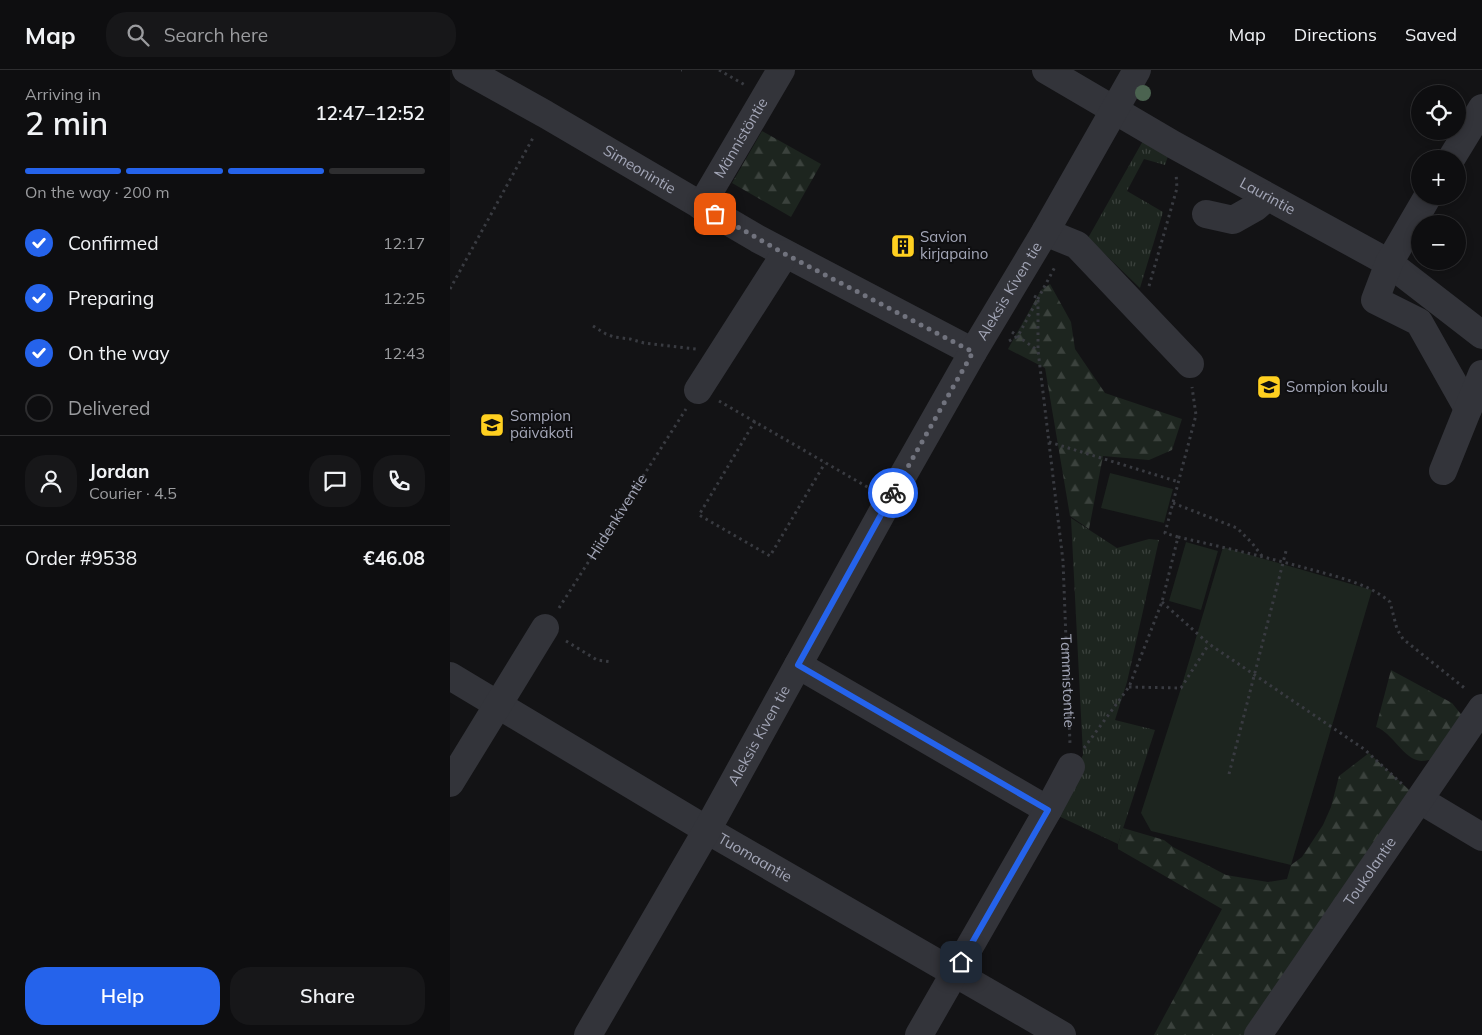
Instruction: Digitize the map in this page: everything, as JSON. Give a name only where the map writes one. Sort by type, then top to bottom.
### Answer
[{"type":"street","name":"Simeonintie","points":[[466,70],[546,114],[700,206],[785,254],[973,352]]},
{"type":"street","name":"Männistöntie","points":[[700,206],[781,70]]},
{"type":"street","name":"Laurintie","points":[[1046,70],[1174,145],[1389,263],[1482,334]]},
{"type":"street","name":"Aleksis Kiven tie","points":[[588,1035],[707,830],[973,352],[1045,232],[1137,70]]},
{"type":"street","points":[[1456,150],[1482,108]]},
{"type":"street","points":[[1206,214],[1233,220],[1256,207],[1268,197]]},
{"type":"street","points":[[1423,205],[1389,263],[1375,300],[1419,322],[1468,409]]},
{"type":"street","points":[[1045,232],[1077,245],[1190,364]]},
{"type":"street","points":[[698,390],[785,254]]},
{"type":"street","points":[[1443,471],[1482,374]]},
{"type":"street","points":[[450,783],[545,628]]},
{"type":"street","points":[[798,665],[1048,810]]},
{"type":"street","name":"Tuomaantie","points":[[450,676],[707,830],[1062,1035]]},
{"type":"street","name":"Toukolantie","points":[[1258,1035],[1420,800],[1478,701]]},
{"type":"street","points":[[919,1035],[1071,767]]},
{"type":"street","points":[[1420,800],[1482,837]]},
{"type":"path","points":[[450,289],[546,114]]},
{"type":"path","points":[[1141,312],[1177,188],[1174,145]]},
{"type":"path","name":"Tammistontie","points":[[1030,292],[1038,298],[1038,350],[1062,561],[1071,767]]},
{"type":"path","points":[[593,326],[614,337],[644,343],[724,350]]},
{"type":"path","points":[[1009,330],[1038,350]]},
{"type":"path","points":[[698,390],[889,500]]},
{"type":"path","name":"Hiidenkiventie","points":[[545,628],[698,390]]},
{"type":"path","points":[[1196,415],[1165,533],[1342,578],[1371,590],[1389,601],[1397,629],[1403,638],[1478,701]]},
{"type":"path","points":[[755,422],[699,515],[770,556],[825,464]]},
{"type":"path","points":[[1048,442],[1179,482]]},
{"type":"path","points":[[1173,503],[1237,528],[1252,543],[1262,557]]},
{"type":"path","points":[[1071,767],[1129,687],[1162,602],[1178,536]]},
{"type":"path","points":[[1229,774],[1286,550]]},
{"type":"path","points":[[1162,602],[1209,644],[1364,748],[1420,800]]},
{"type":"path","points":[[545,628],[596,660],[612,662]]},
{"type":"path","points":[[1129,687],[1181,688],[1209,644]]},
{"type":"green space","points":[[762,131],[821,164],[791,217],[732,183]]},
{"type":"green space","points":[[1144,139],[1169,153],[1165,165],[1144,159],[1127,191],[1163,212],[1140,288],[1088,238]]},
{"type":"green space","points":[[1050,284],[1071,322],[1075,349],[1105,393],[1182,419],[1172,450],[1149,460],[1103,456],[1089,529],[1070,516],[1045,368],[1008,349],[1041,290]]},
{"type":"green space","points":[[1110,473],[1173,489],[1164,523],[1101,508]]},
{"type":"green space","points":[[1071,518],[1117,548],[1149,539],[1159,540],[1127,682],[1115,720],[1155,730],[1118,844],[1052,813],[1083,755]]},
{"type":"green space","points":[[1186,542],[1218,551],[1201,610],[1169,601]]},
{"type":"green space","points":[[1223,547],[1372,590],[1291,865],[1151,831],[1141,813]]},
{"type":"green space","points":[[1391,670],[1452,703],[1464,718],[1437,758],[1421,761],[1409,756],[1388,735],[1376,727]]},
{"type":"green space","points":[[1369,753],[1420,800],[1249,1035],[1154,1035],[1222,909],[1118,849],[1123,828],[1164,840],[1173,847],[1226,875],[1268,882],[1287,879],[1291,865],[1302,857],[1323,825],[1331,807],[1339,776]]},
{"type":"way so far","points":[[715,214],[785,254],[973,352],[893,493]]},
{"type":"place","name":"Savion kirjapaino","points":[[903,246]]},
{"type":"place","name":"Sompion koulu","points":[[1269,387]]},
{"type":"place","name":"Sompion päiväkoti","points":[[492,425]]},
{"type":"route","points":[[893,493],[798,665],[1048,810],[961,962]]}]
